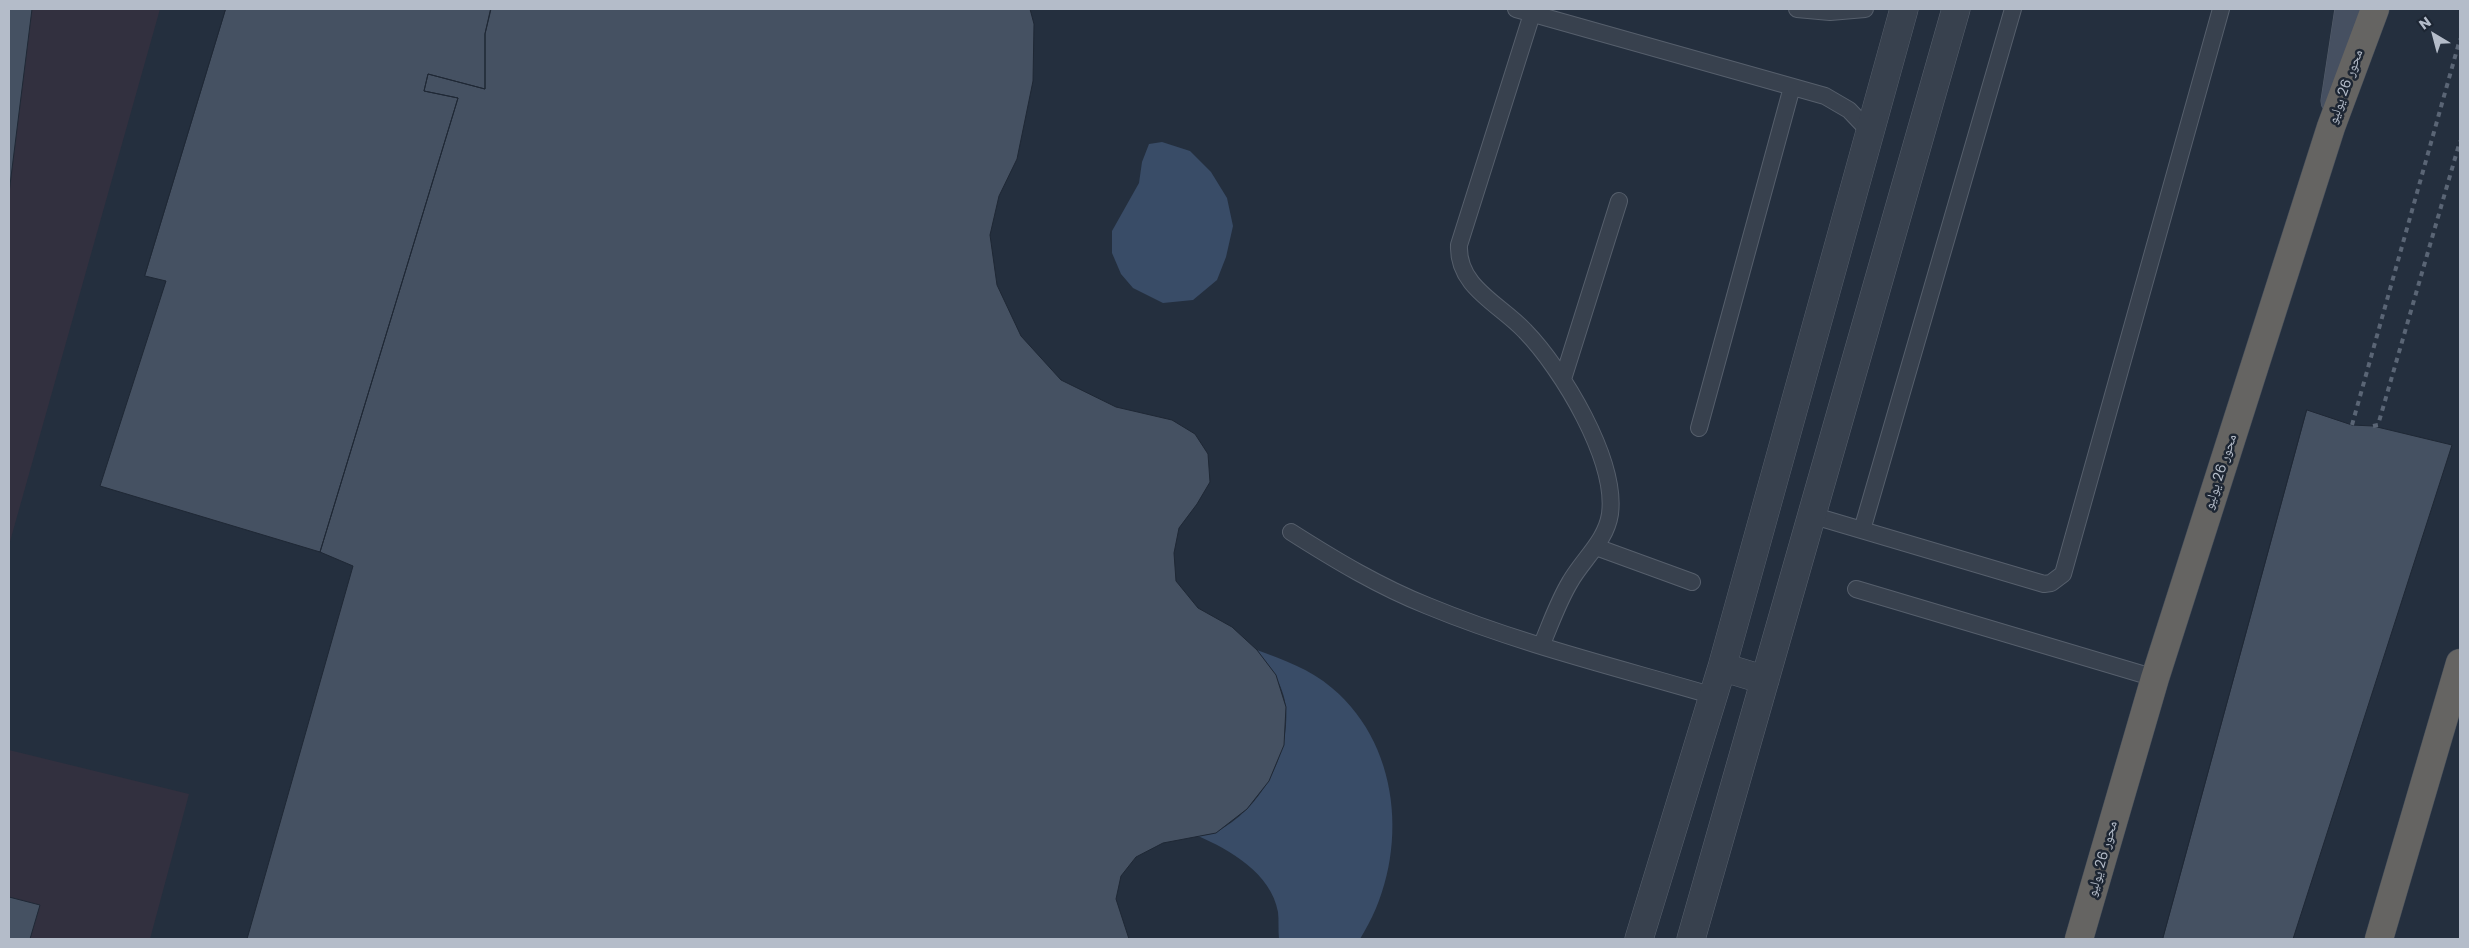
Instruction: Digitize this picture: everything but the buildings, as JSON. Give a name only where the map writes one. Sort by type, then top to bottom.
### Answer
[{"type":"highway","name":"محور 26 يوليو","points":[[2079,939],[2155,678],[2331,127],[2375,9]]},
{"type":"highway","points":[[2380,939],[2460,664]]},
{"type":"main road","points":[[2331,127],[2349,9]]},
{"type":"street","points":[[1639,939],[1714,696],[1904,9]]},
{"type":"street","points":[[1691,939],[1956,9]]},
{"type":"street","points":[[1722,667],[1765,680]]},
{"type":"lane","points":[[1797,9],[1830,12],[1865,9]]},
{"type":"lane","points":[[1862,530],[2013,9]]},
{"type":"lane","points":[[1811,515],[2044,584],[2051,583],[2063,574],[2221,9]]},
{"type":"lane","points":[[1542,644],[1561,598],[1605,531],[1611,498],[1608,482],[1581,410],[1563,379],[1525,330],[1468,281],[1458,257],[1459,245],[1524,12],[1825,96],[1838,102],[1869,131]]},
{"type":"lane","points":[[1699,428],[1792,87]]},
{"type":"lane","points":[[1563,379],[1619,201]]},
{"type":"lane","points":[[1291,532],[1334,560],[1427,606],[1542,644],[1714,696]]},
{"type":"lane","points":[[1596,547],[1692,582]]},
{"type":"lane","points":[[1856,589],[2155,678]]},
{"type":"shaded area","points":[[9,9],[160,9],[9,545]]},
{"type":"shaded area","points":[[9,750],[189,794],[150,939],[9,939]]},
{"type":"water","points":[[1162,142],[1190,151],[1211,172],[1227,198],[1233,226],[1226,257],[1217,280],[1193,300],[1163,303],[1133,288],[1121,274],[1112,253],[1112,231],[1139,183],[1142,162],[1149,144]]},
{"type":"water","points":[[1257,650],[1306,670],[1332,688],[1356,713],[1374,742],[1386,774],[1392,808],[1392,842],[1387,876],[1376,909],[1360,939],[1279,939],[1278,912],[1274,898],[1267,886],[1258,875],[1236,856],[1198,836],[1216,832],[1246,810],[1259,796],[1269,780],[1283,745],[1286,726],[1285,700],[1276,677]]},
{"type":"railway","points":[[2352,425],[2460,39]]},
{"type":"railway","points":[[2373,426],[2378,425],[2460,141]]}]
